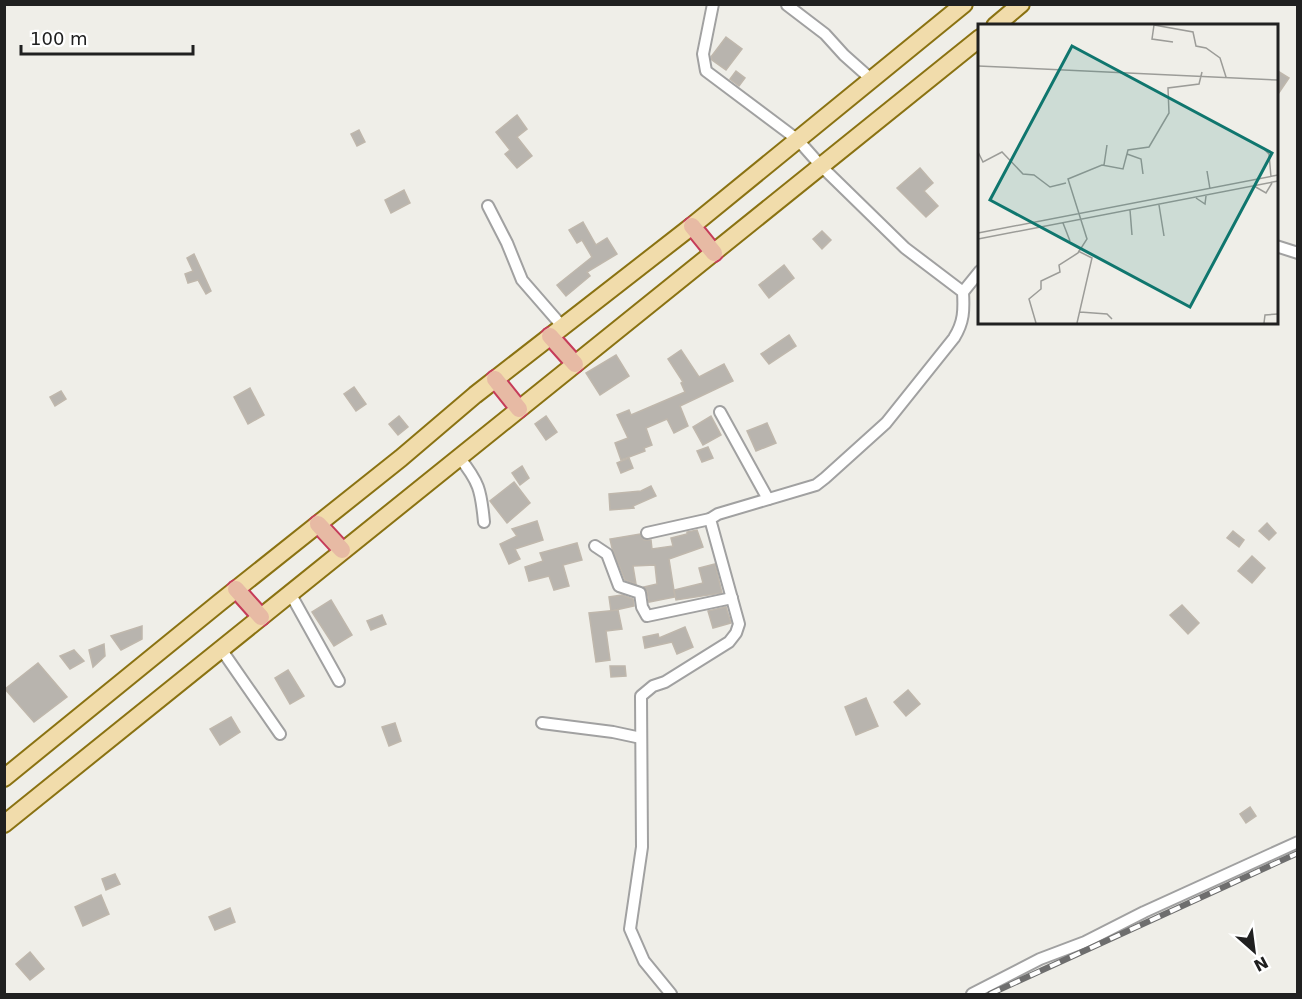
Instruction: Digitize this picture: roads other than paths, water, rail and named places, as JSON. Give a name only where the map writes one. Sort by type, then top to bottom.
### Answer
[{"type":"highway","points":[[692,226],[714,253]]},
{"type":"highway","points":[[556,331],[574,364]]},
{"type":"highway","points":[[495,379],[519,409]]},
{"type":"highway","points":[[318,524],[342,550]]},
{"type":"highway","points":[[236,589],[261,617]]},
{"type":"main road","points":[[4,778],[401,458],[495,379],[692,226],[964,4]]},
{"type":"main road","points":[[997,24],[1021,4]]},
{"type":"main road","points":[[4,824],[978,40]]},
{"type":"street","points":[[713,4],[703,54],[706,71],[798,140],[821,166],[905,248],[963,292]]},
{"type":"street","points":[[787,5],[825,34],[871,79]]},
{"type":"street","points":[[488,206],[507,243],[522,280],[539,297],[556,331]]},
{"type":"street","points":[[1278,247],[1298,253]]},
{"type":"street","points":[[646,533],[710,519],[718,514],[816,485],[825,478],[886,423],[925,376],[961,326],[964,314],[963,292],[978,273]]},
{"type":"street","points":[[720,412],[768,499]]},
{"type":"street","points":[[459,457],[473,475],[481,492],[484,522]]},
{"type":"street","points":[[670,994],[644,961],[630,929],[642,847],[640,696],[729,642],[736,633],[739,624],[710,519]]},
{"type":"street","points":[[595,546],[607,554],[619,586],[640,593],[642,607],[647,616],[732,598]]},
{"type":"street","points":[[290,593],[339,681]]},
{"type":"street","points":[[221,649],[280,734]]},
{"type":"street","points":[[543,723],[641,738]]},
{"type":"street","points":[[972,994],[1040,959],[1085,942],[1176,897],[1298,842]]},
{"type":"railway","points":[[990,994],[1298,853]]}]
